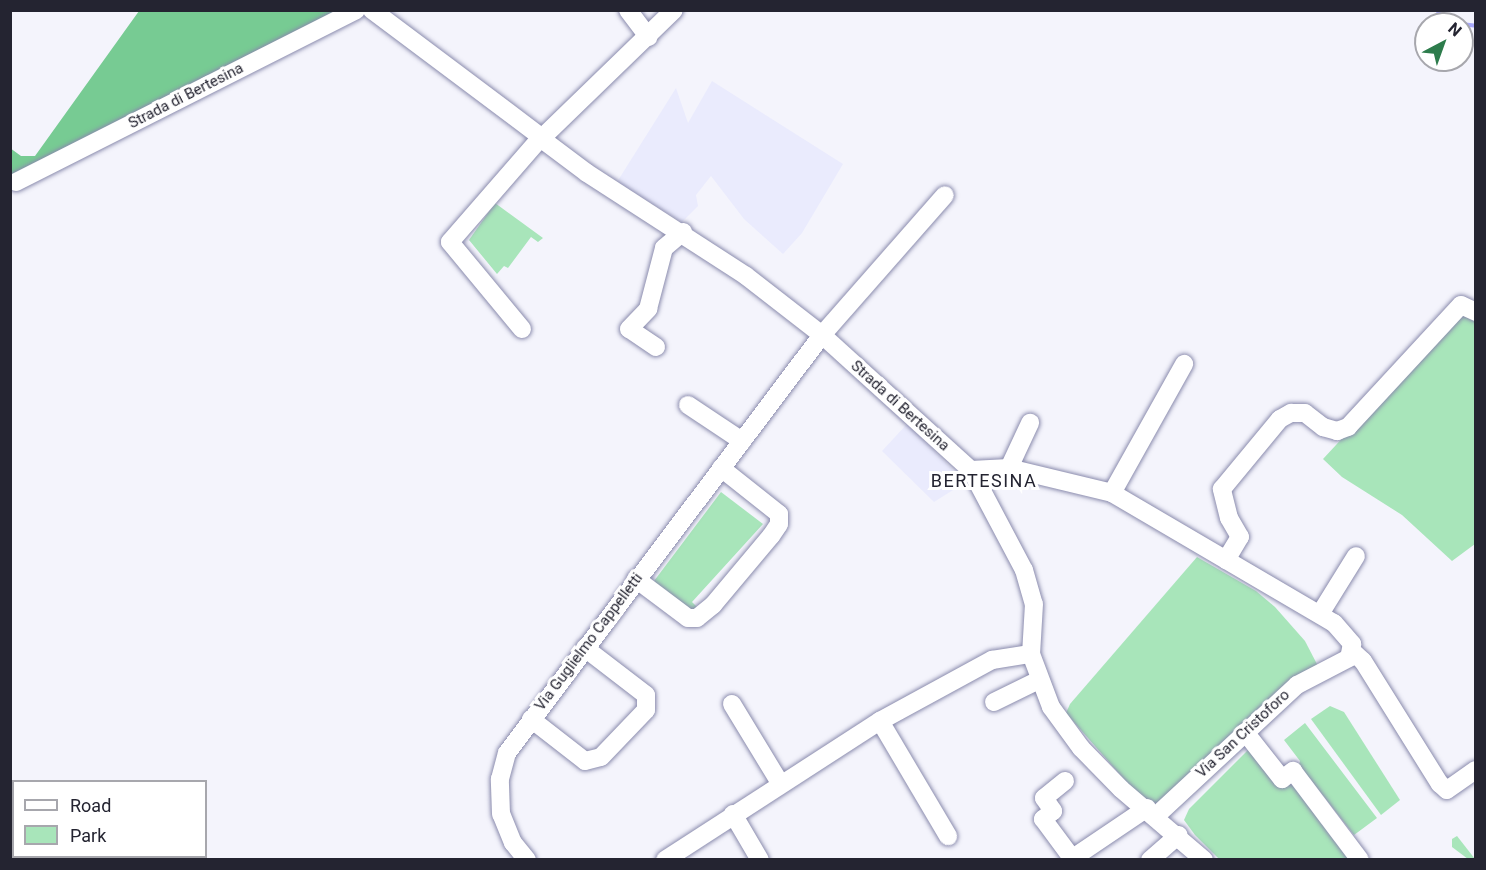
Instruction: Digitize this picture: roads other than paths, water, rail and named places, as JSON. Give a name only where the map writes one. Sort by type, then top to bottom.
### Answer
[{"type":"street","name":"Strada di Bertesina","points":[[16,182],[356,10]]},
{"type":"street","name":"Strada di Bertesina","points":[[372,10],[587,174],[683,232],[822,335],[971,470],[1024,570],[1034,604],[1031,654],[1051,707],[1081,748],[1204,860]]},
{"type":"street","points":[[628,10],[648,37]]},
{"type":"street","points":[[522,329],[450,242],[542,138],[674,10]]},
{"type":"street","points":[[822,335],[945,195]]},
{"type":"street","points":[[656,347],[629,329],[648,309],[664,248],[683,232]]},
{"type":"street","points":[[1226,560],[1240,537],[1228,518],[1222,489],[1280,419],[1291,413],[1305,413],[1323,427],[1337,431],[1348,427],[1461,305],[1476,312]]},
{"type":"street","name":"Via Guglielmo Cappelletti","points":[[526,860],[513,843],[501,814],[500,779],[507,753],[531,718],[822,335]]},
{"type":"street","points":[[1112,493],[1184,364]]},
{"type":"street","points":[[688,405],[742,441]]},
{"type":"street","points":[[1010,468],[1030,423]]},
{"type":"street","points":[[636,579],[688,618],[697,618],[713,605],[771,536],[779,524],[778,514],[721,468]]},
{"type":"street","points":[[971,470],[1010,468],[1112,493],[1320,614],[1344,631],[1352,644],[1351,650],[1363,661],[1440,784],[1447,790],[1476,770]]},
{"type":"street","points":[[1320,614],[1356,556]]},
{"type":"street","points":[[531,718],[585,761],[601,757],[646,710],[646,695],[585,648]]},
{"type":"street","name":"Via San Cristoforo","points":[[1152,812],[1297,685],[1340,666],[1349,658],[1351,650]]},
{"type":"street","points":[[665,860],[780,783],[880,721],[992,660],[1031,654]]},
{"type":"street","points":[[994,702],[1039,680]]},
{"type":"street","points":[[732,704],[780,783]]},
{"type":"street","points":[[880,721],[948,836]]},
{"type":"street","points":[[1245,732],[1282,779],[1293,771],[1360,860]]},
{"type":"street","points":[[1065,781],[1044,798],[1053,811],[1043,819],[1071,859],[1152,812]]},
{"type":"street","points":[[733,814],[760,860]]},
{"type":"street","points":[[1150,860],[1179,835]]},
{"type":"waterway","points":[[1437,10],[1445,22],[1476,26]]},
{"type":"district","name":"BERTESINA","points":[[984,481]]}]
